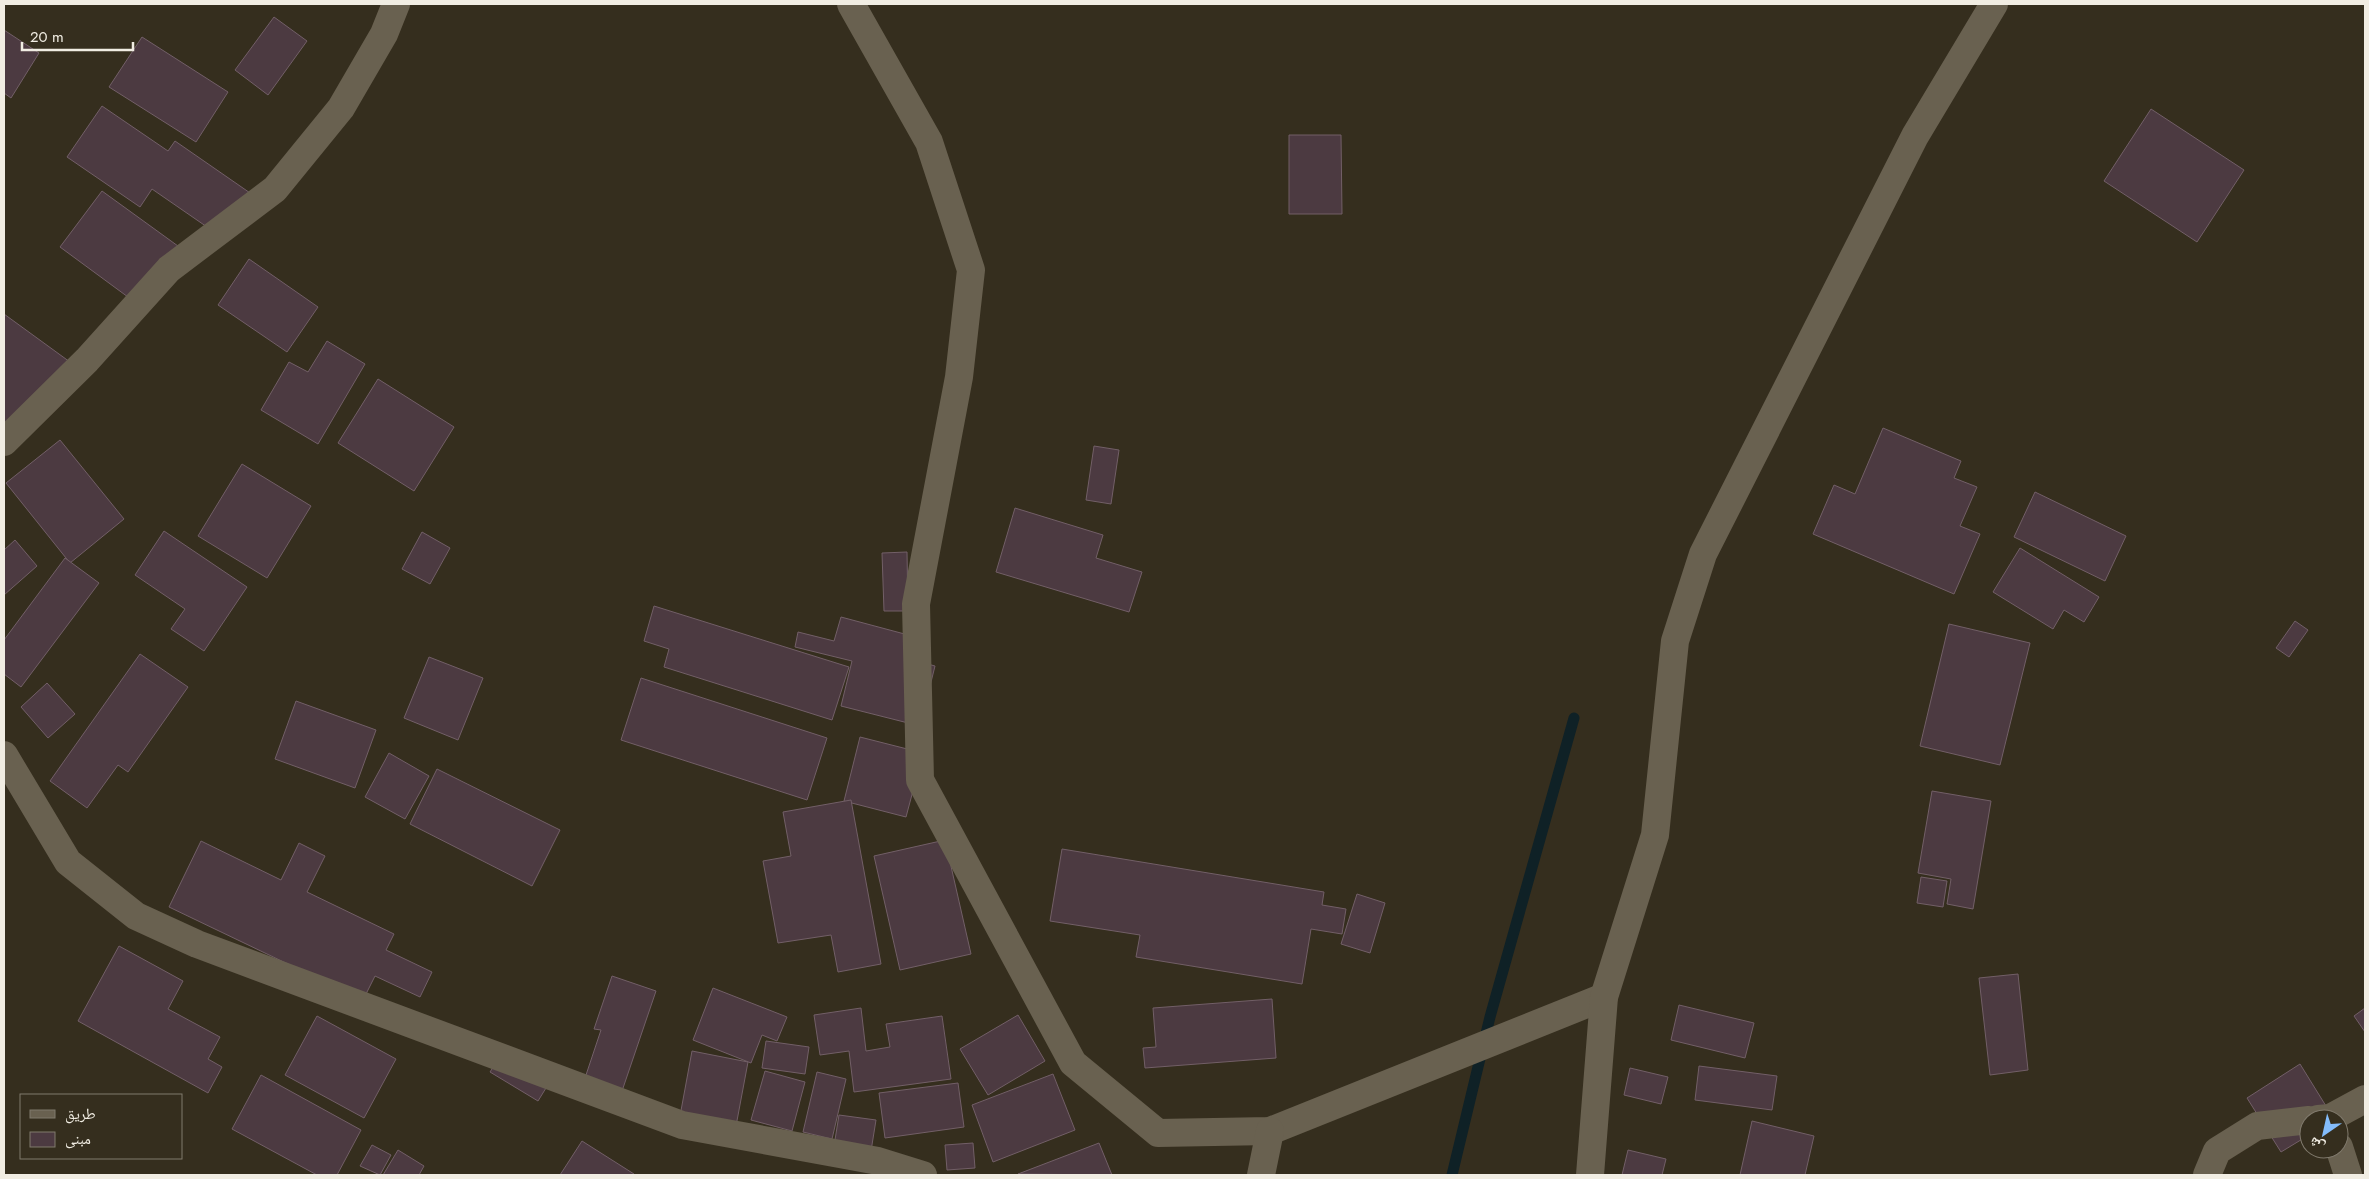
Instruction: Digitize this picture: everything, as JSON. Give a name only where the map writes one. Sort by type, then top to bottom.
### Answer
[{"type":"street","points":[[4,442],[87,360],[169,269],[275,189],[341,108],[384,34],[396,4]]},
{"type":"street","points":[[851,4],[929,142],[971,270],[959,377],[916,604],[920,780],[1074,1063],[1158,1133],[1270,1131],[1440,1061],[1604,997]]},
{"type":"street","points":[[1590,1175],[1604,997],[1655,835],[1675,641],[1703,554],[1915,136],[1994,4]]},
{"type":"street","points":[[4,755],[68,862],[136,916],[197,944],[682,1125],[878,1161],[923,1175]]},
{"type":"street","points":[[2345,1109],[2365,1100]]},
{"type":"street","points":[[2207,1175],[2217,1151],[2257,1126],[2299,1121]]},
{"type":"street","points":[[1261,1175],[1270,1131]]},
{"type":"street","points":[[2343,1159],[2348,1175]]},
{"type":"building","points":[[274,17],[307,41],[268,95],[235,70]]},
{"type":"building","points":[[4,30],[39,53],[11,98],[4,93]]},
{"type":"building","points":[[142,37],[228,92],[196,142],[109,87]]},
{"type":"building","points":[[102,106],[168,151],[175,141],[253,195],[223,238],[152,189],[140,207],[67,157]]},
{"type":"building","points":[[2151,109],[2244,170],[2197,242],[2104,181]]},
{"type":"building","points":[[1289,135],[1341,135],[1342,214],[1289,214]]},
{"type":"building","points":[[102,191],[189,254],[147,311],[60,247]]},
{"type":"building","points":[[249,259],[318,307],[287,352],[218,305]]},
{"type":"building","points":[[4,314],[70,362],[4,428]]},
{"type":"building","points":[[327,341],[365,364],[318,444],[261,410],[289,362],[308,372]]},
{"type":"building","points":[[378,379],[454,427],[414,491],[338,443]]},
{"type":"building","points":[[1883,428],[1961,461],[1954,478],[1977,487],[1960,526],[1980,534],[1954,594],[1813,534],[1834,485],[1855,494]]},
{"type":"building","points":[[60,440],[124,519],[70,563],[6,483]]},
{"type":"building","points":[[1094,446],[1119,450],[1111,504],[1086,500]]},
{"type":"building","points":[[242,464],[311,506],[267,578],[198,536]]},
{"type":"building","points":[[2035,492],[2126,536],[2105,581],[2014,537]]},
{"type":"building","points":[[1015,508],[1103,535],[1096,558],[1142,572],[1129,612],[996,572]]},
{"type":"building","points":[[164,531],[247,587],[204,651],[171,629],[185,609],[135,575]]},
{"type":"building","points":[[422,532],[450,548],[430,584],[402,569]]},
{"type":"building","points":[[15,540],[37,566],[4,595],[4,550]]},
{"type":"building","points":[[2020,548],[2099,597],[2084,622],[2064,610],[2053,629],[1993,592]]},
{"type":"building","points":[[907,552],[908,611],[884,611],[882,553]]},
{"type":"building","points":[[65,558],[99,583],[21,687],[4,674],[4,640]]},
{"type":"building","points":[[654,606],[849,667],[832,720],[664,667],[669,649],[644,641]]},
{"type":"building","points":[[841,617],[912,636],[906,658],[935,666],[920,726],[841,706],[852,661],[795,647],[798,632],[834,641]]},
{"type":"building","points":[[2295,621],[2308,630],[2289,657],[2276,648]]},
{"type":"building","points":[[1949,624],[2030,643],[2000,765],[1920,746]]},
{"type":"building","points":[[140,654],[188,687],[128,772],[118,765],[87,808],[50,781]]},
{"type":"building","points":[[429,657],[483,678],[458,740],[404,718]]},
{"type":"building","points":[[641,678],[827,738],[807,800],[621,740]]},
{"type":"building","points":[[47,683],[75,714],[48,738],[21,707]]},
{"type":"building","points":[[296,701],[376,730],[355,788],[275,759]]},
{"type":"building","points":[[860,737],[923,753],[906,817],[844,801]]},
{"type":"building","points":[[389,753],[429,776],[405,819],[365,797]]},
{"type":"building","points":[[437,769],[560,830],[532,886],[410,824]]},
{"type":"building","points":[[1932,791],[1991,801],[1973,909],[1947,904],[1951,879],[1918,873]]},
{"type":"building","points":[[851,800],[881,964],[838,972],[831,935],[778,943],[763,861],[791,856],[783,812]]},
{"type":"building","points":[[945,840],[971,954],[900,970],[874,856]]},
{"type":"building","points":[[201,841],[281,880],[299,843],[325,856],[307,892],[394,934],[386,950],[432,972],[420,997],[375,976],[363,1000],[169,907]]},
{"type":"building","points":[[1062,849],[1324,892],[1322,905],[1346,909],[1342,934],[1311,929],[1302,984],[1136,957],[1140,935],[1050,921]]},
{"type":"building","points":[[1921,877],[1947,881],[1943,907],[1917,903]]},
{"type":"building","points":[[1357,894],[1385,903],[1370,953],[1341,944]]},
{"type":"building","points":[[119,946],[183,981],[168,1009],[220,1037],[208,1059],[222,1067],[208,1093],[78,1021]]},
{"type":"building","points":[[2018,974],[2028,1070],[1990,1075],[1979,978]]},
{"type":"building","points":[[612,976],[656,991],[621,1094],[584,1081],[601,1030],[594,1029]]},
{"type":"building","points":[[713,988],[787,1017],[777,1041],[762,1035],[751,1063],[693,1040]]},
{"type":"building","points":[[1272,999],[1276,1058],[1145,1068],[1143,1048],[1156,1047],[1153,1008]]},
{"type":"building","points":[[1679,1005],[1754,1023],[1745,1058],[1671,1040]]},
{"type":"building","points":[[861,1008],[866,1051],[890,1047],[886,1024],[942,1016],[951,1079],[854,1092],[849,1051],[820,1055],[814,1015]]},
{"type":"building","points":[[2365,1008],[2365,1032],[2354,1016]]},
{"type":"building","points":[[1018,1015],[1045,1061],[988,1095],[960,1049]]},
{"type":"building","points":[[317,1016],[396,1059],[364,1118],[285,1075]]},
{"type":"building","points":[[766,1041],[809,1047],[805,1074],[762,1068]]},
{"type":"building","points":[[692,1051],[748,1062],[736,1126],[680,1116]]},
{"type":"building","points":[[499,1058],[546,1088],[538,1101],[490,1072]]},
{"type":"building","points":[[2300,1064],[2328,1109],[2299,1109],[2299,1141],[2281,1152],[2247,1098]]},
{"type":"building","points":[[1699,1066],[1777,1076],[1772,1110],[1695,1100]]},
{"type":"building","points":[[1630,1068],[1668,1077],[1661,1104],[1624,1095]]},
{"type":"building","points":[[765,1071],[805,1082],[792,1131],[751,1120]]},
{"type":"building","points":[[817,1072],[846,1079],[832,1139],[803,1132]]},
{"type":"building","points":[[1053,1074],[1075,1130],[993,1162],[972,1105]]},
{"type":"building","points":[[261,1075],[361,1130],[337,1175],[317,1175],[232,1129]]},
{"type":"building","points":[[958,1083],[964,1127],[885,1138],[879,1093]]},
{"type":"building","points":[[839,1115],[876,1120],[871,1151],[834,1146]]},
{"type":"building","points":[[1752,1121],[1814,1136],[1805,1175],[1740,1175]]},
{"type":"building","points":[[582,1141],[634,1174],[560,1175]]},
{"type":"building","points":[[973,1143],[975,1168],[947,1170],[945,1145]]},
{"type":"building","points":[[1099,1143],[1112,1175],[1018,1174]]},
{"type":"building","points":[[372,1145],[391,1155],[380,1175],[360,1166]]},
{"type":"building","points":[[398,1150],[424,1166],[419,1175],[383,1175]]},
{"type":"building","points":[[1628,1150],[1666,1159],[1662,1175],[1622,1175]]},
{"type":"waterway","points":[[1452,1175],[1490,1017],[1574,718]]}]
